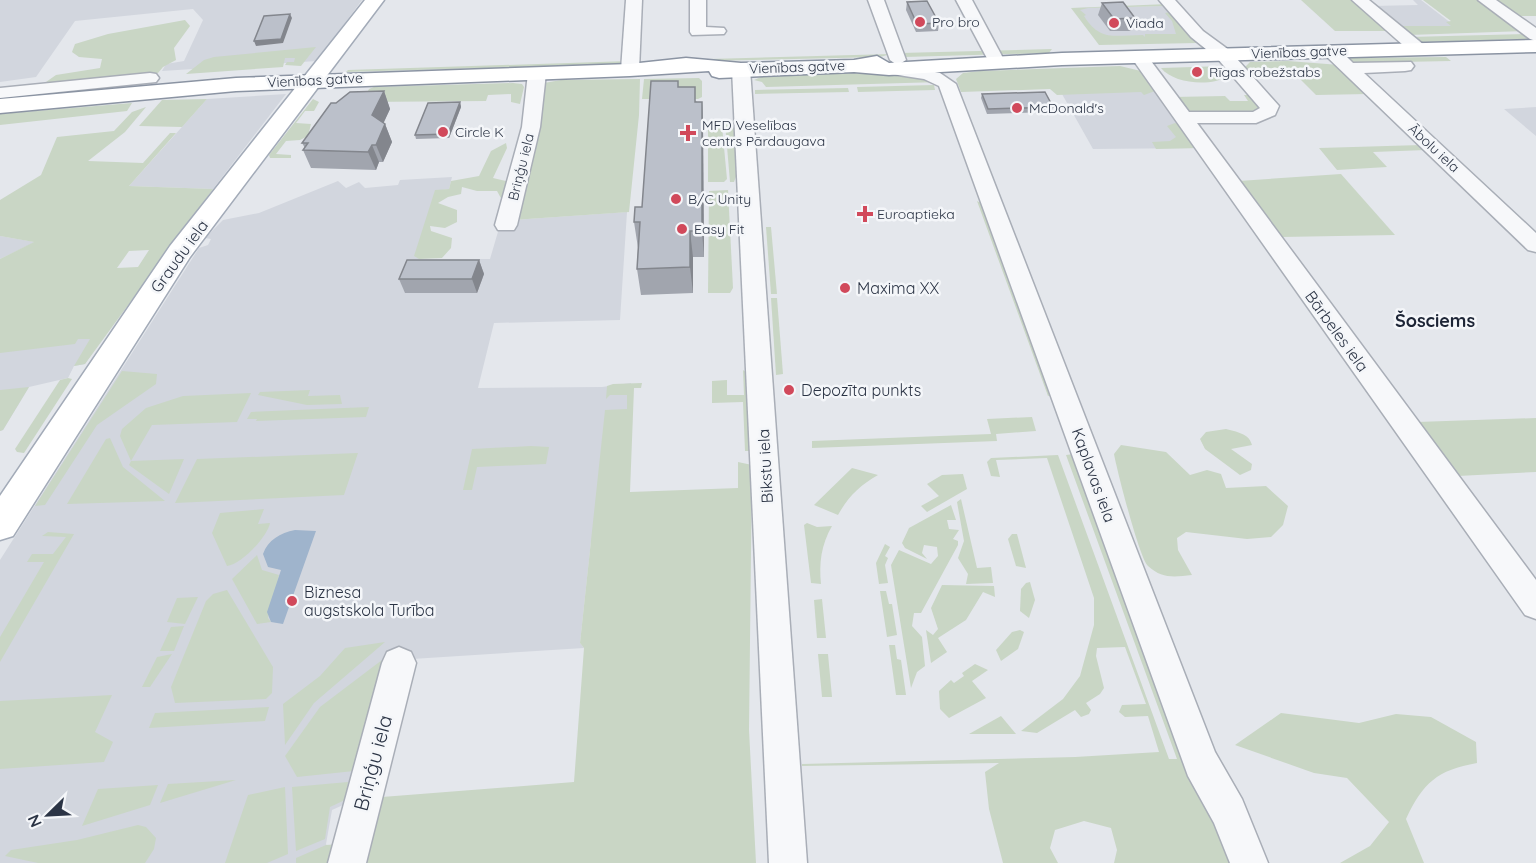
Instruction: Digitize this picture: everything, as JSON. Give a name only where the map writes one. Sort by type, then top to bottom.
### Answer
[{"type":"main road","name":"Graudu iela","points":[[0,525],[180,252],[375,0]]},
{"type":"main road","name":"Vienības gatve","points":[[893,65],[995,58],[1062,59],[1536,46]]},
{"type":"main road","name":"Vienības gatve","points":[[9,98],[316,79],[630,70],[705,74],[741,69],[893,65],[967,66],[1062,59]]},
{"type":"street","points":[[630,70],[634,0]]},
{"type":"street","points":[[698,0],[698,32],[718,31]]},
{"type":"street","points":[[876,0],[893,65],[926,72],[939,77],[947,84],[951,74],[967,66]]},
{"type":"street","points":[[964,0],[985,35],[995,58]]},
{"type":"street","points":[[1167,0],[1197,33],[1223,54],[1269,106],[1269,111],[1256,117],[1183,118]]},
{"type":"street","points":[[1360,0],[1418,49]]},
{"type":"street","points":[[1486,0],[1536,36]]},
{"type":"street","name":"Ābolu iela","points":[[1331,51],[1536,245]]},
{"type":"street","name":"Bārbeles iela","points":[[1139,57],[1536,605]]},
{"type":"street","points":[[1349,68],[1405,66]]},
{"type":"street","name":"Bikstu iela","points":[[741,69],[788,863]]},
{"type":"street","name":"Briņģu iela","points":[[506,225],[531,127],[537,73]]},
{"type":"street","points":[[9,98],[150,78]]},
{"type":"street","name":"Kaplavas iela","points":[[947,84],[1201,763],[1229,812],[1249,863]]},
{"type":"street","name":"Briņģu iela","points":[[347,863],[399,663]]},
{"type":"shaded area","points":[[0,0],[362,0],[317,61],[162,71],[166,64],[184,61],[203,20],[193,9],[75,21],[36,77],[0,82]]},
{"type":"shaded area","points":[[1413,0],[1421,0],[1460,30],[1402,31],[1372,6],[1418,5]]},
{"type":"shaded area","name":"Viada","points":[[1164,6],[1189,36],[1096,39],[1075,8]]},
{"type":"shaded area","points":[[1146,74],[1199,148],[1093,149],[1053,78]]},
{"type":"shaded area","points":[[286,94],[213,189],[129,186],[207,99]]},
{"type":"shaded area","points":[[1536,107],[1536,136],[1504,109]]},
{"type":"shaded area","name":"Biznesa augstskola Turība","points":[[452,177],[449,189],[435,191],[420,259],[490,259],[500,225],[513,220],[627,212],[620,320],[494,323],[478,388],[602,387],[631,383],[626,487],[591,541],[580,643],[584,648],[412,659],[352,801],[332,810],[326,844],[335,863],[0,863],[0,560],[199,248],[208,245],[211,239],[205,238],[223,220],[259,213],[338,181],[346,188],[359,182],[365,188],[398,185],[400,180]]},
{"type":"shaded area","points":[[0,236],[35,242],[0,259]]},
{"type":"shaded area","points":[[112,323],[85,364],[74,366],[68,378],[29,387],[3,430],[0,431],[0,338]]},
{"type":"green space","points":[[1301,0],[1355,0],[1390,31],[1335,31]]},
{"type":"green space","points":[[1423,0],[1482,0],[1525,31],[1409,35],[1401,26],[1451,26],[1446,22],[1451,21]]},
{"type":"green space","points":[[1492,0],[1536,0],[1536,16],[1515,16]]},
{"type":"green space","points":[[1168,4],[1166,6],[1080,10],[1086,15],[1084,16],[1090,24],[1102,33],[1116,36],[1143,35],[1145,37],[1145,34],[1176,34],[1172,21],[1165,13],[1170,12],[1197,43],[1099,45],[1071,8]]},
{"type":"green space","points":[[185,20],[190,26],[174,48],[176,60],[163,67],[158,73],[62,84],[46,82],[56,75],[100,68],[102,59],[79,57],[72,52],[75,44],[108,34]]},
{"type":"green space","points":[[1530,34],[1531,38],[1527,39],[1421,42],[1409,37]]},
{"type":"green space","points":[[316,47],[301,66],[285,65],[287,62],[294,62],[295,58],[285,58],[283,67],[186,74],[204,60],[214,57]]},
{"type":"green space","points":[[1052,49],[1049,53],[904,57],[900,53]]},
{"type":"green space","points":[[891,54],[880,57],[708,61],[709,59]]},
{"type":"green space","points":[[1446,57],[1451,61],[1351,63],[1347,58]]},
{"type":"green space","points":[[629,61],[625,64],[346,72],[348,70]]},
{"type":"green space","points":[[1288,61],[1340,65],[1368,94],[1316,95],[1289,68],[1251,68],[1259,84],[1245,67],[1250,62]]},
{"type":"green space","points":[[1120,66],[1145,72],[1157,87],[1155,91],[1144,95],[1141,92],[1057,95],[1050,89],[961,92],[956,79],[963,73],[980,71]]},
{"type":"green space","points":[[1225,66],[1229,71],[1228,76],[1203,83],[1175,78],[1161,68]]},
{"type":"green space","points":[[841,73],[924,75],[940,82],[766,87],[762,82],[754,80],[766,75]]},
{"type":"green space","points":[[699,78],[702,81],[702,97],[698,99],[642,99],[644,79]]},
{"type":"green space","points":[[640,79],[639,115],[629,212],[513,220],[497,191],[477,191],[462,187],[461,194],[448,197],[438,203],[457,210],[457,222],[445,228],[430,226],[431,231],[452,238],[451,248],[442,258],[419,259],[414,256],[435,190],[449,189],[451,181],[479,176],[491,151],[506,143],[507,148],[493,178],[519,184],[532,136],[540,127],[544,83],[561,80]]},
{"type":"green space","points":[[522,84],[524,87],[520,104],[511,102],[511,94],[488,95],[486,101],[362,102],[369,89],[374,87]]},
{"type":"green space","points":[[934,85],[935,90],[858,92],[857,87]]},
{"type":"green space","points":[[848,88],[849,92],[755,94],[755,90]]},
{"type":"green space","points":[[1244,95],[1251,95],[1261,107],[1254,113],[1191,114],[1173,97],[1225,96],[1230,101],[1248,101]]},
{"type":"green space","points":[[207,99],[182,127],[139,126],[162,100]]},
{"type":"green space","points":[[313,99],[319,102],[314,111],[305,111],[296,123],[311,124],[308,136],[300,140],[286,141],[276,154],[291,155],[291,158],[270,158],[269,155]]},
{"type":"green space","points":[[132,103],[127,111],[0,125],[0,114]]},
{"type":"green space","points":[[146,107],[125,132],[88,161],[143,163],[170,133],[176,133],[129,186],[213,189],[85,364],[74,366],[90,339],[78,339],[75,344],[0,353],[0,259],[34,242],[0,236],[0,200],[41,175],[57,137],[114,131],[132,112]],"holes":[[[149,250],[138,267],[117,268],[129,251]]]},
{"type":"green space","points":[[725,123],[735,129],[739,169],[734,182],[730,182]]},
{"type":"green space","points":[[1180,124],[1199,148],[1156,149],[1152,142],[1170,141],[1176,137],[1167,126]]},
{"type":"green space","points":[[708,126],[722,126],[727,179],[724,182],[708,182]]},
{"type":"green space","points":[[1421,145],[1426,150],[1373,152],[1387,167],[1337,170],[1319,148]]},
{"type":"green space","points":[[1341,174],[1395,235],[1281,237],[1239,181]]},
{"type":"green space","points":[[728,190],[733,288],[730,293],[708,293],[709,191]]},
{"type":"green space","points":[[977,201],[981,203],[1053,395],[1048,396]]},
{"type":"green space","points":[[766,227],[771,227],[777,294],[771,294]]},
{"type":"green space","points":[[771,298],[777,298],[783,374],[776,375]]},
{"type":"green space","points":[[743,370],[747,373],[750,451],[745,451],[743,402],[712,403],[712,381],[727,380],[727,395],[744,395]]},
{"type":"green space","points":[[122,371],[157,374],[156,384],[97,425],[45,505],[35,506]]},
{"type":"green space","points":[[72,379],[24,453],[17,452],[15,449],[60,380]]},
{"type":"green space","points":[[642,383],[641,388],[634,388],[630,492],[738,488],[738,462],[752,465],[749,730],[756,863],[356,863],[382,797],[574,782],[584,648],[580,643],[605,410],[627,409],[627,395],[610,395],[606,399],[607,386]]},
{"type":"green space","points":[[29,387],[3,430],[0,431],[0,390]]},
{"type":"green space","points":[[310,390],[308,396],[340,395],[342,404],[307,405],[258,395],[260,392]]},
{"type":"green space","points":[[251,393],[237,422],[152,425],[131,461],[120,436],[122,429],[146,408],[183,396]]},
{"type":"green space","points":[[369,407],[366,417],[256,421],[257,419],[247,419],[251,412]]},
{"type":"green space","points":[[1032,417],[1036,431],[996,434],[997,441],[812,448],[812,441],[991,434],[987,419]]},
{"type":"green space","points":[[1536,418],[1536,472],[1458,476],[1417,422]]},
{"type":"green space","points":[[1226,429],[1245,435],[1252,445],[1231,449],[1252,464],[1251,470],[1240,475],[1205,449],[1200,439],[1206,432]]},
{"type":"green space","points":[[110,438],[123,467],[165,501],[67,504],[106,439]]},
{"type":"green space","points":[[1121,445],[1166,452],[1190,475],[1207,470],[1221,474],[1226,488],[1266,486],[1288,506],[1283,525],[1271,537],[1247,539],[1186,532],[1177,538],[1178,550],[1192,575],[1174,576],[1158,573],[1148,566],[1144,559],[1129,513],[1114,454]]},
{"type":"green space","points":[[549,447],[546,464],[477,467],[472,490],[463,490],[472,449]]},
{"type":"green space","points":[[358,453],[344,495],[175,503],[197,459]]},
{"type":"green space","points":[[1074,454],[1235,863],[1114,863],[1117,850],[1111,828],[1084,821],[1055,830],[1050,848],[1058,863],[1003,863],[989,809],[985,772],[999,763],[802,766],[802,764],[1075,757],[1159,752],[1148,716],[1125,717],[1119,712],[1122,705],[1146,704],[1125,647],[1097,648],[1096,656],[1104,688],[1100,694],[1086,703],[1091,710],[1089,714],[1081,717],[1075,710],[1037,733],[1021,731],[1063,699],[1080,676],[1094,625],[1094,598],[1047,458],[996,460],[1000,477],[991,476],[987,462],[991,458],[1058,455],[1169,759],[1177,759],[1066,455]]},
{"type":"green space","points":[[184,459],[169,494],[129,465],[131,461]]},
{"type":"green space","points":[[852,468],[878,475],[855,492],[838,515],[814,505]]},
{"type":"green space","points":[[963,474],[967,489],[927,512],[921,506],[939,496],[927,484],[942,475]]},
{"type":"green space","points":[[961,499],[977,568],[991,567],[993,583],[966,584],[968,574],[958,558],[964,541],[957,502]]},
{"type":"green space","points":[[951,505],[956,520],[947,520],[949,529],[959,530],[953,539],[958,541],[958,545],[921,613],[914,613],[912,626],[922,637],[925,666],[917,672],[911,688],[891,565],[899,550],[931,564],[938,556],[937,547],[924,545],[922,553],[927,559],[905,548],[902,543],[909,528]]},
{"type":"green space","points":[[264,509],[258,524],[270,523],[268,529],[253,549],[239,561],[227,566],[212,533],[220,513]]},
{"type":"green space","points":[[807,523],[817,527],[832,526],[825,540],[822,554],[821,584],[811,583],[804,525]]},
{"type":"green space","points":[[48,532],[74,534],[0,662],[0,637],[44,562],[27,562],[32,554],[53,554],[66,537],[42,536]]},
{"type":"green space","points":[[1012,534],[1017,534],[1026,568],[1016,566],[1008,539]]},
{"type":"green space","points":[[885,544],[890,547],[885,556],[888,558],[885,565],[888,583],[879,584],[876,563]]},
{"type":"green space","points":[[257,555],[262,570],[279,575],[268,618],[271,622],[257,624],[232,579]]},
{"type":"green space","points":[[1030,582],[1035,600],[1029,618],[1020,611],[1021,589]]},
{"type":"green space","points":[[942,585],[994,586],[995,597],[983,592],[966,620],[938,638],[947,652],[931,663],[926,630],[933,635],[938,629],[931,608]]},
{"type":"green space","points":[[227,590],[273,667],[272,693],[266,699],[175,703],[171,687],[206,601],[213,594]]},
{"type":"green space","points":[[880,591],[886,591],[889,604],[892,604],[897,635],[887,637]]},
{"type":"green space","points":[[198,597],[185,624],[167,622],[177,598]]},
{"type":"green space","points":[[822,599],[826,638],[817,638],[814,600]]},
{"type":"green space","points":[[184,626],[174,651],[160,651],[171,627]]},
{"type":"green space","points":[[1020,630],[1024,632],[1018,649],[1001,661],[996,650],[1012,632]]},
{"type":"green space","points":[[385,642],[314,703],[285,745],[283,704],[320,676],[345,648]]},
{"type":"green space","points":[[889,645],[895,645],[897,659],[901,660],[906,695],[896,695]]},
{"type":"green space","points":[[172,654],[150,687],[142,687],[157,657]]},
{"type":"green space","points":[[818,654],[828,654],[832,697],[822,697]]},
{"type":"green space","points":[[382,660],[354,771],[297,777],[285,756],[320,707]]},
{"type":"green space","points":[[975,664],[988,670],[972,681],[986,698],[949,718],[940,709],[939,691],[951,680],[954,683],[964,676],[962,673]]},
{"type":"green space","points":[[112,695],[95,732],[113,742],[104,762],[0,769],[0,701]]},
{"type":"green space","points":[[269,707],[265,721],[149,728],[155,713]]},
{"type":"green space","points":[[1281,713],[1359,723],[1396,714],[1431,717],[1476,742],[1477,763],[1451,770],[1433,780],[1425,787],[1406,819],[1424,863],[1340,863],[1370,846],[1389,822],[1347,778],[1314,773],[1235,745]]},
{"type":"green space","points":[[1001,716],[1016,734],[969,734]]},
{"type":"green space","points":[[236,780],[160,803],[168,784]]},
{"type":"green space","points":[[348,782],[345,800],[330,807],[325,839],[296,851],[292,787]]},
{"type":"green space","points":[[158,785],[150,805],[82,826],[98,789]]},
{"type":"green space","points":[[285,787],[288,854],[267,863],[225,863],[248,795]]},
{"type":"green space","points":[[138,825],[146,827],[156,838],[154,849],[145,863],[38,863],[5,856],[11,850],[77,840]]},
{"type":"green space","points":[[340,844],[335,863],[296,863],[296,858],[326,845]]},
{"type":"water","points":[[295,530],[316,531],[283,624],[271,622],[267,612],[281,570],[268,567],[263,554],[275,538]]},
{"type":"building","points":[[927,1],[939,23],[917,24],[907,2]]},
{"type":"building","points":[[1123,2],[1135,18],[1114,19],[1102,3]]},
{"type":"building","points":[[290,14],[281,39],[254,41],[264,16]]},
{"type":"building","name":"B/C Unity","points":[[651,81],[678,81],[678,87],[695,87],[695,102],[702,102],[702,231],[690,231],[690,267],[637,269],[640,222],[634,222],[635,207],[642,207]]},
{"type":"building","points":[[384,91],[372,115],[385,124],[376,145],[372,145],[368,152],[303,150],[308,143],[302,143],[331,103],[336,103],[350,92]]},
{"type":"building","name":"McDonald's","points":[[1045,92],[1053,107],[988,109],[982,94]]},
{"type":"building","points":[[460,102],[448,134],[415,135],[428,103]]},
{"type":"building","points":[[407,260],[479,260],[472,279],[399,279]]},
{"type":"place","name":"Pro bro","points":[[920,22]]},
{"type":"place","name":"Viada","points":[[1114,23]]},
{"type":"place","name":"Rīgas robežstabs","points":[[1197,72]]},
{"type":"place","name":"McDonald's","points":[[1017,108]]},
{"type":"place","name":"Circle K","points":[[443,132]]},
{"type":"place","name":"MFD Veselības centrs Pārdaugava","points":[[688,133]]},
{"type":"place","name":"B/C Unity","points":[[676,199]]},
{"type":"place","name":"Euroaptieka","points":[[865,214]]},
{"type":"place","name":"Easy Fit","points":[[682,229]]},
{"type":"place","name":"Maxima XX","points":[[845,288]]},
{"type":"place","name":"Depozīta punkts","points":[[789,390]]},
{"type":"place","name":"Biznesa augstskola Turība","points":[[292,601]]},
{"type":"district","name":"Šosciems","points":[[1435,321]]}]
